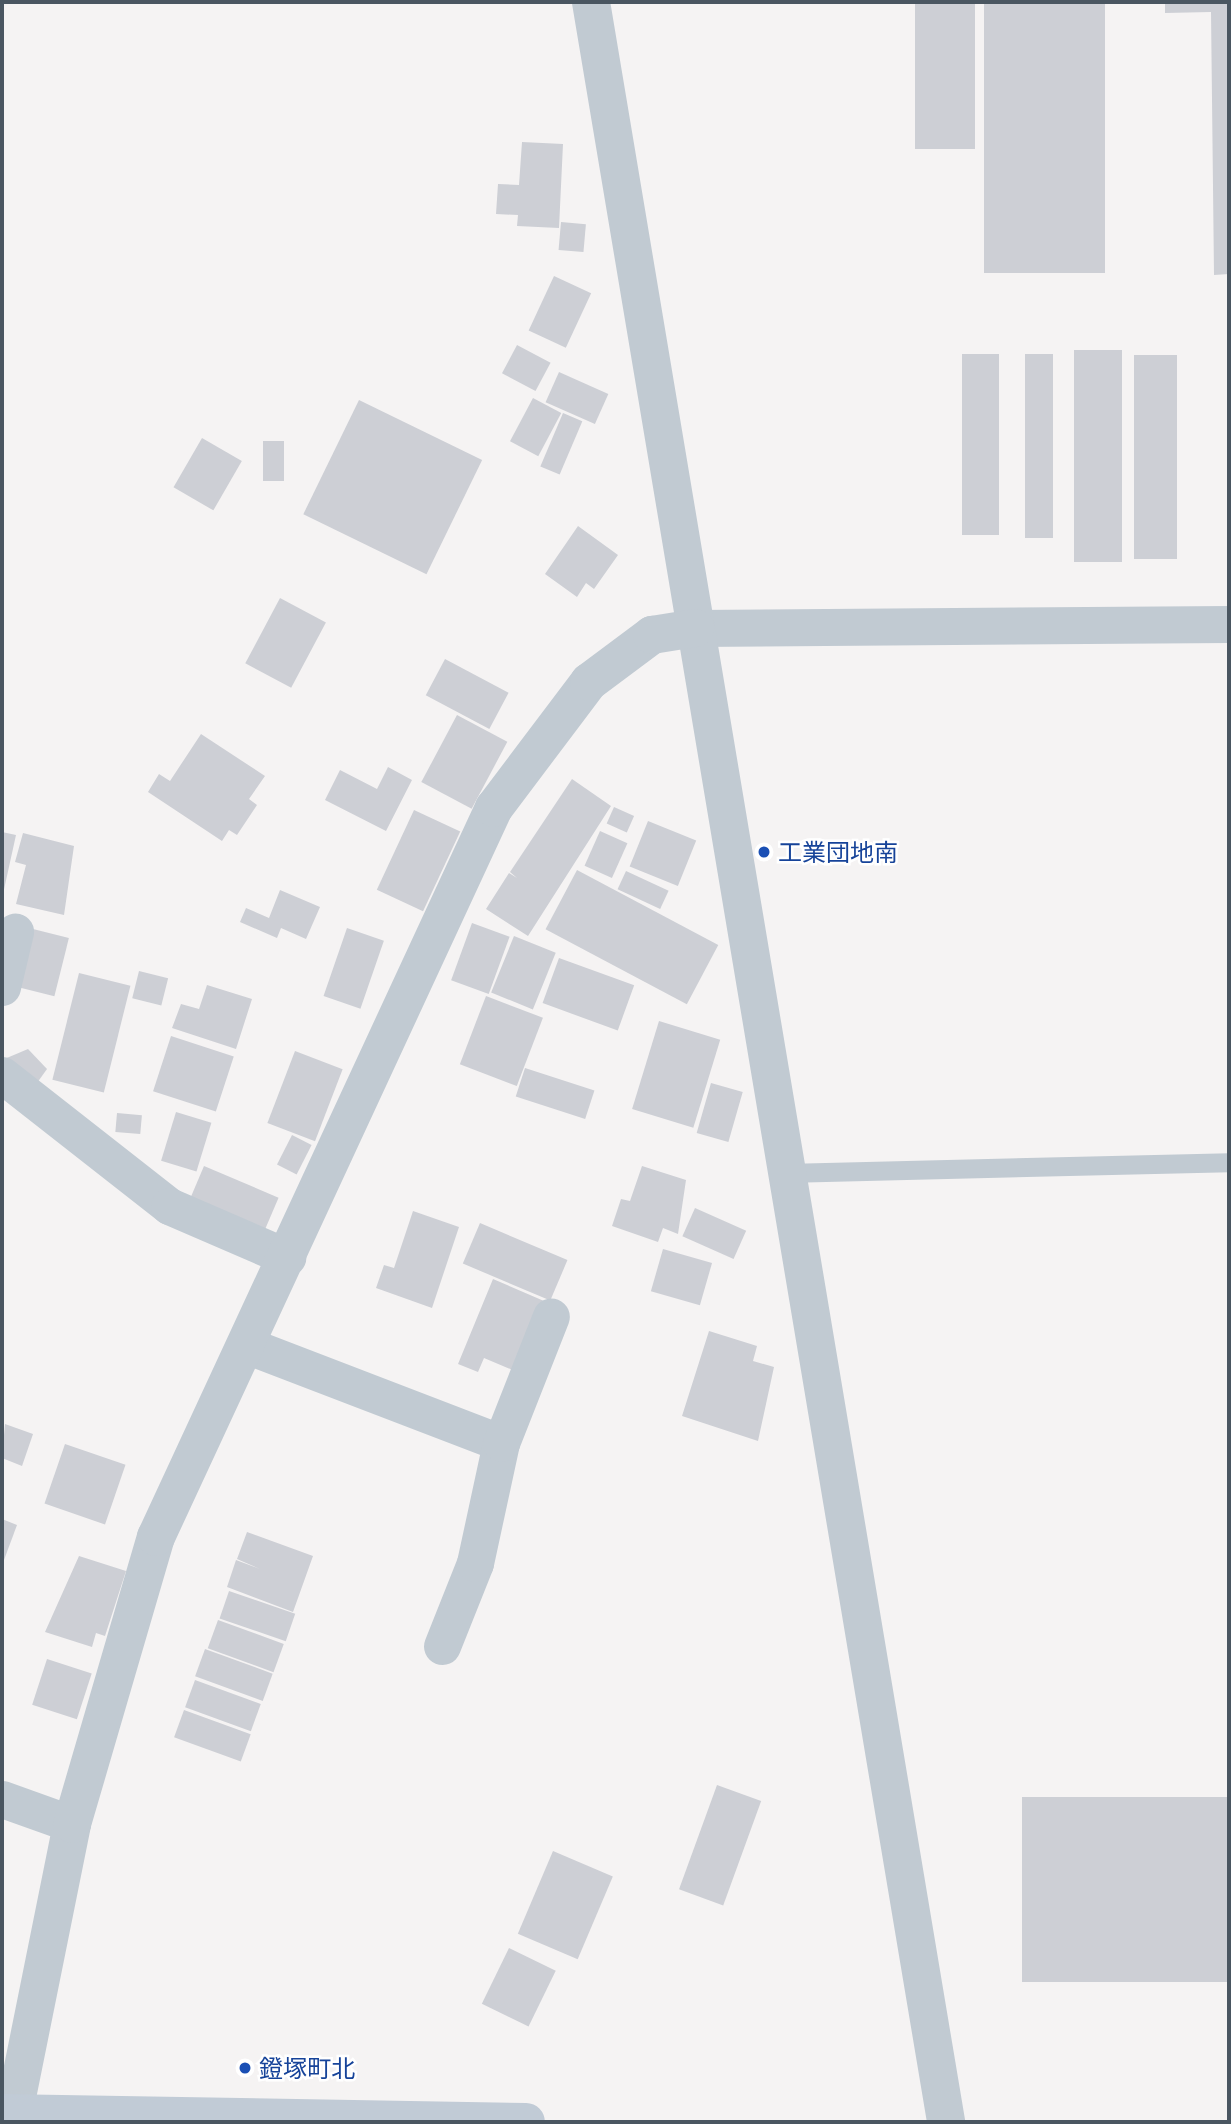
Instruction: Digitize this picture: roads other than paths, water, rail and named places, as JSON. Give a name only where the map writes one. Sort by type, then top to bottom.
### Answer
[{"type":"main road","points":[[9,2116],[526,2122]]},
{"type":"street","points":[[591,2],[946,2122]]},
{"type":"street","points":[[9,2116],[72,1824],[156,1537],[494,808],[589,682],[652,635],[695,628],[1229,624]]},
{"type":"street","points":[[2,987],[15,932]]},
{"type":"street","points":[[2,1075],[169,1206],[287,1256]]},
{"type":"street","points":[[442,1646],[475,1563],[501,1443],[551,1316]]},
{"type":"street","points":[[246,1345],[501,1443]]},
{"type":"street","points":[[2,1799],[72,1824]]},
{"type":"lane","points":[[785,1173],[1229,1162]]},
{"type":"place","name":"工業団地南","points":[[764,852]]},
{"type":"place","name":"鐙塚町北","points":[[245,2068]]}]
